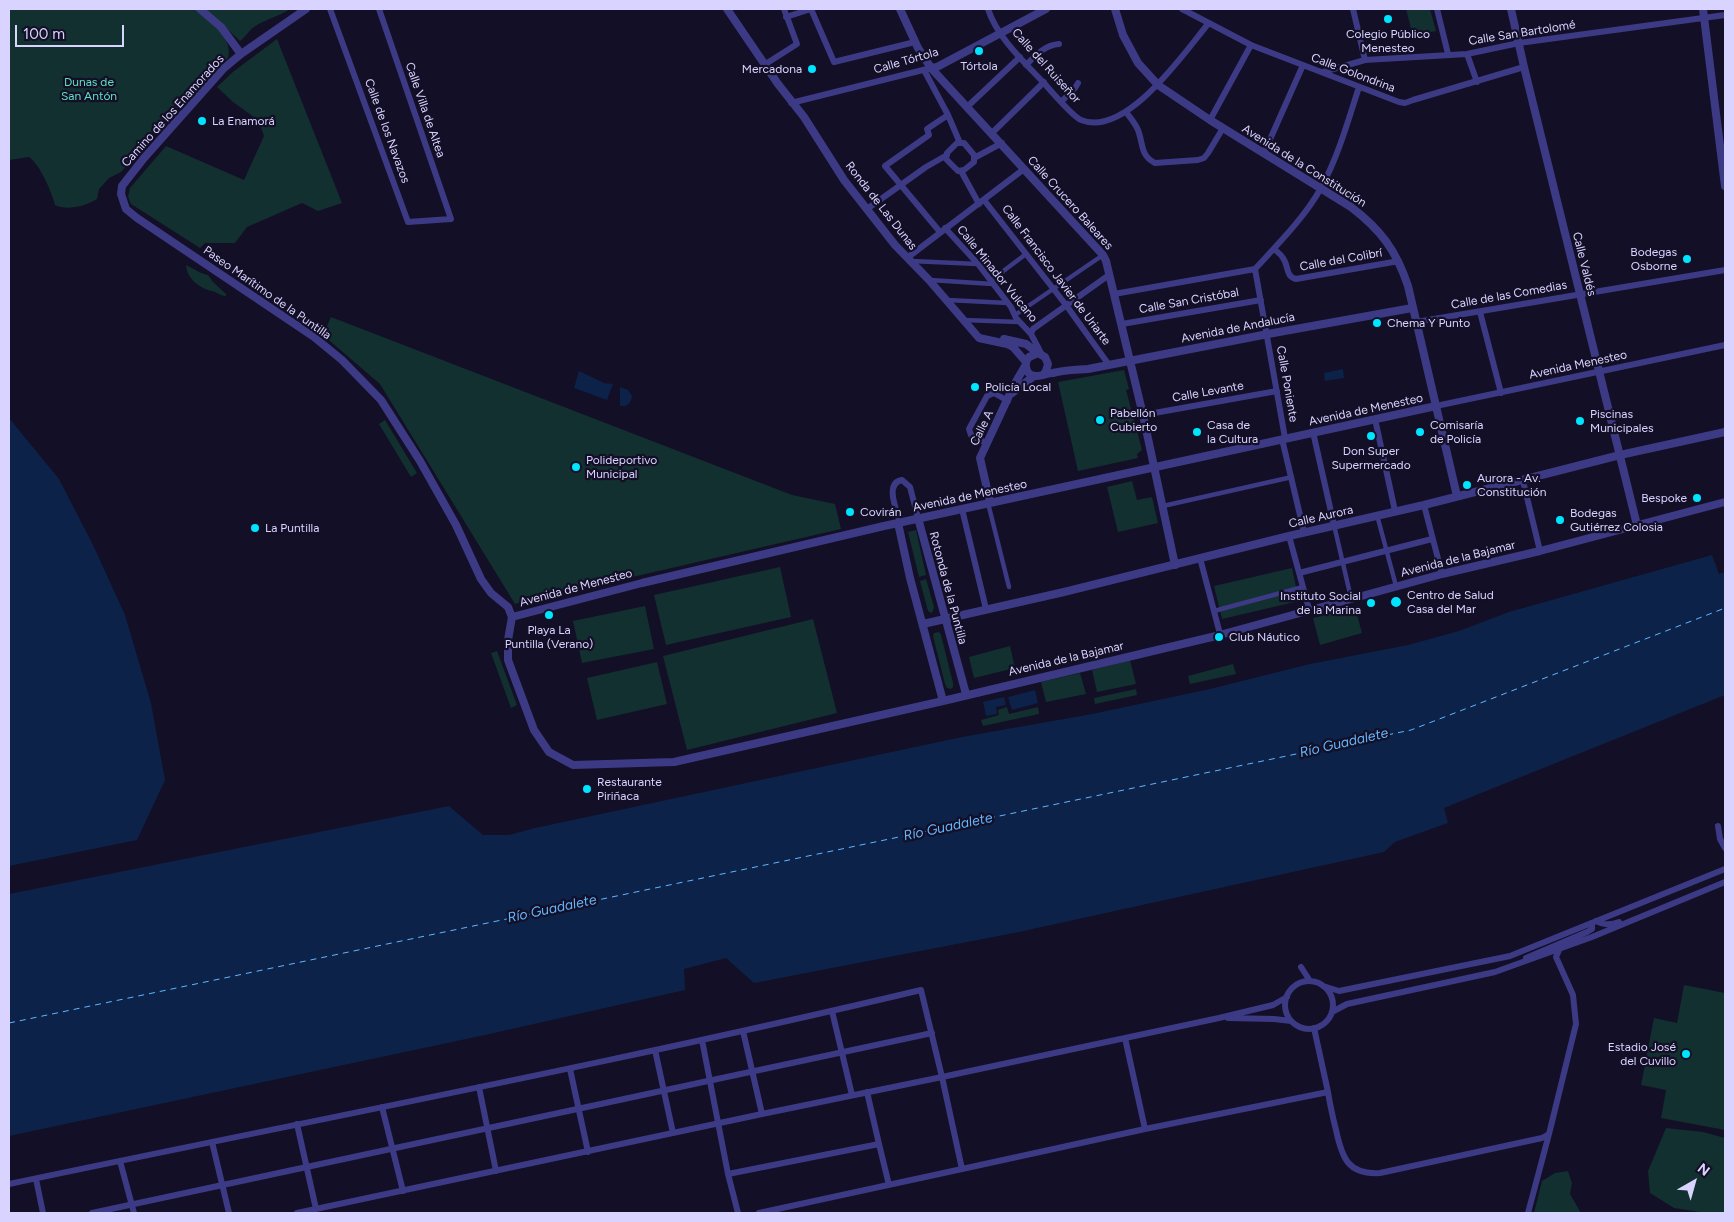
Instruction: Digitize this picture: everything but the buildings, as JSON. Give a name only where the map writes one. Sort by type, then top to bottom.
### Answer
[{"type":"street","points":[[200,9],[221,27],[241,54]]},
{"type":"street","name":"Camino de los Enamorados","points":[[124,202],[121,194],[122,186],[223,69],[241,54],[306,9]]},
{"type":"street","name":"Calle de los Navazos","points":[[330,9],[408,222],[451,219]]},
{"type":"street","name":"Calle Villa de Altea","points":[[379,9],[451,219]]},
{"type":"street","name":"Ronda de Las Dunas","points":[[728,9],[764,65],[804,117],[844,180],[895,245],[929,280],[979,338]]},
{"type":"street","points":[[764,65],[797,44],[784,9]]},
{"type":"street","points":[[786,17],[812,9],[834,62],[915,42]]},
{"type":"street","name":"Calle Crucero Baleares","points":[[900,9],[928,69],[992,132],[1102,254],[1106,261],[1143,415],[1175,565]]},
{"type":"street","name":"Calle del Ruiseñor","points":[[988,9],[1000,33],[1026,64],[1079,119],[1092,123],[1110,119],[1126,112],[1158,85],[1208,24]]},
{"type":"street","name":"Calle Tórtola","points":[[792,103],[937,67],[1046,9]]},
{"type":"street","name":"Avenida de la Constitución","points":[[1115,9],[1123,35],[1138,63],[1158,85],[1210,120],[1350,207],[1372,224],[1399,261],[1408,286],[1457,496]]},
{"type":"street","name":"Calle Golondrina","points":[[1182,9],[1251,45],[1398,102],[1405,103],[1524,67]]},
{"type":"street","points":[[1353,9],[1366,60]]},
{"type":"street","points":[[1437,9],[1448,54]]},
{"type":"street","name":"Calle Valdés","points":[[1511,9],[1637,525]]},
{"type":"street","points":[[1703,9],[1725,186]]},
{"type":"street","name":"Calle San Bartolomé","points":[[1323,72],[1366,60],[1468,54],[1519,43],[1725,15]]},
{"type":"street","points":[[1026,64],[1040,51],[1052,44],[1059,44]]},
{"type":"street","points":[[1210,120],[1251,45]]},
{"type":"street","points":[[1468,54],[1477,82]]},
{"type":"street","points":[[967,107],[1020,57]]},
{"type":"street","points":[[1264,153],[1304,65]]},
{"type":"street","points":[[928,69],[960,143]]},
{"type":"street","points":[[992,132],[1044,82]]},
{"type":"street","points":[[1062,101],[1078,83]]},
{"type":"street","points":[[1114,294],[1255,269],[1298,221],[1321,188],[1341,141],[1359,87]]},
{"type":"street","points":[[1126,112],[1139,132],[1146,156],[1155,163],[1204,158],[1223,128]]},
{"type":"street","name":"Calle Minador Vulcano","points":[[948,115],[927,129],[929,135],[885,166],[900,185],[978,264],[1008,303],[1019,322],[1031,334],[1040,354]]},
{"type":"street","points":[[867,209],[947,154],[957,143],[964,143],[974,155],[974,162],[964,170],[958,171],[946,159],[947,154]]},
{"type":"street","points":[[974,158],[1002,144]]},
{"type":"street","points":[[909,259],[943,230],[1024,169]]},
{"type":"street","name":"Calle Francisco Javier de Uriarte","points":[[960,171],[982,202],[1026,254],[1066,306],[1109,365]]},
{"type":"street","name":"Paseo Marítimo de la Puntilla","points":[[124,202],[126,209],[137,218],[314,337],[362,379],[381,400],[420,461],[456,525],[481,579],[491,593],[508,607],[512,616]]},
{"type":"street","name":"Calle del Colibrí","points":[[1274,248],[1283,257],[1288,274],[1291,278],[1296,279],[1399,261]]},
{"type":"street","points":[[929,280],[992,282],[1026,254]]},
{"type":"street","points":[[1015,315],[1102,254]]},
{"type":"street","points":[[909,259],[978,264]]},
{"type":"street","name":"Calle Poniente","points":[[1255,269],[1268,334],[1284,439],[1304,532]]},
{"type":"street","name":"Calle de las Comedias","points":[[1416,322],[1725,270]]},
{"type":"street","points":[[1031,334],[1032,329],[1109,275]]},
{"type":"street","points":[[946,300],[1008,303]]},
{"type":"street","name":"Calle San Cristóbal","points":[[1122,324],[1261,300]]},
{"type":"street","name":"Avenida de Andalucía","points":[[1044,374],[1088,369],[1412,308]]},
{"type":"street","points":[[1480,312],[1501,393]]},
{"type":"street","points":[[963,320],[1019,322]]},
{"type":"street","points":[[979,338],[1003,339],[1026,344],[1048,360],[1046,371],[1044,374],[1034,376],[1028,373],[1017,351],[1007,344],[979,338]]},
{"type":"street","name":"Avenida Menesteo","points":[[1436,406],[1725,346]]},
{"type":"street","points":[[1025,364],[1031,355],[1040,354]]},
{"type":"street","name":"Calle A","points":[[989,503],[980,458],[1025,364]]},
{"type":"street","name":"Avenida de Andalucía","points":[[1048,364],[1068,370]]},
{"type":"street","name":"Calle A","points":[[1009,397],[1034,376]]},
{"type":"street","name":"Calle Levante","points":[[1143,415],[1277,390]]},
{"type":"street","points":[[986,443],[971,435],[969,429],[987,396],[994,394],[1009,397]]},
{"type":"street","name":"Avenida de Menesteo","points":[[512,616],[642,583],[918,518],[1436,406]]},
{"type":"street","points":[[1375,419],[1395,511]]},
{"type":"street","points":[[1313,432],[1351,598]]},
{"type":"street","name":"Calle Aurora","points":[[923,624],[1725,432]]},
{"type":"street","points":[[1163,506],[1292,477]]},
{"type":"street","name":"Rotonda de la Puntilla","points":[[899,523],[892,494],[894,484],[898,480],[902,480],[910,486],[944,619],[966,694]]},
{"type":"street","points":[[1523,481],[1540,551]]},
{"type":"street","name":"Avenida de la Bajamar","points":[[512,616],[508,640],[508,660],[534,730],[549,752],[573,765],[674,762],[943,701],[1220,634],[1396,586],[1540,551],[1725,502]]},
{"type":"street","points":[[989,503],[1009,587]]},
{"type":"street","points":[[1424,505],[1442,574]]},
{"type":"street","points":[[962,509],[986,609]]},
{"type":"street","points":[[1377,515],[1396,586]]},
{"type":"street","points":[[899,523],[910,578],[943,701]]},
{"type":"street","points":[[1289,536],[1309,609]]},
{"type":"street","points":[[1299,573],[1432,539]]},
{"type":"street","points":[[1200,558],[1220,634]]},
{"type":"street","points":[[1214,611],[1303,587]]},
{"type":"street","points":[[1725,840],[1718,826],[1720,839],[1725,848]]},
{"type":"street","points":[[1291,1021],[1286,1012],[1285,1002],[1288,993],[1299,984],[1314,981],[1339,992],[1510,956],[1725,869]]},
{"type":"street","points":[[1594,922],[1614,924],[1725,877]]},
{"type":"street","points":[[1332,1012],[1347,1004],[1495,972],[1559,950],[1725,882]]},
{"type":"street","points":[[1495,972],[1587,932],[1592,929],[1594,922]]},
{"type":"street","points":[[1528,1213],[1576,1024],[1573,995],[1556,957],[1559,950]]},
{"type":"street","points":[[1299,984],[1301,966],[1310,981]]},
{"type":"street","points":[[1219,1018],[1274,1019],[1291,1021],[1300,1027],[1309,1029],[1319,1027],[1327,1021],[1332,1012],[1333,1002],[1330,993],[1323,986]]},
{"type":"street","points":[[9,1184],[655,1050],[922,990],[962,1169]]},
{"type":"street","points":[[297,1213],[1219,1018],[1273,1005],[1287,997]]},
{"type":"street","points":[[832,1011],[852,1095]]},
{"type":"street","points":[[1314,1028],[1344,1158],[1356,1170],[1369,1174],[1380,1173],[1521,1143],[1542,1138],[1549,1134]]},
{"type":"street","points":[[743,1031],[762,1114]]},
{"type":"street","points":[[92,1213],[932,1033]]},
{"type":"street","points":[[1125,1038],[1145,1129]]},
{"type":"street","points":[[702,1040],[728,1174],[738,1213]]},
{"type":"street","points":[[655,1050],[673,1133]]},
{"type":"street","points":[[570,1068],[588,1152]]},
{"type":"street","points":[[479,1087],[496,1171]]},
{"type":"street","points":[[867,1092],[890,1185]]},
{"type":"street","points":[[759,1213],[1145,1129],[1328,1092]]},
{"type":"street","points":[[382,1107],[403,1191]]},
{"type":"street","points":[[297,1124],[316,1209]]},
{"type":"street","points":[[212,1142],[228,1213]]},
{"type":"street","points":[[728,1174],[879,1144]]},
{"type":"street","points":[[120,1161],[134,1213]]},
{"type":"street","points":[[36,1179],[43,1213]]},
{"type":"green space","name":"Dunas de San Antón","points":[[9,9],[196,9],[224,37],[229,51],[228,58],[191,93],[121,172],[109,178],[99,189],[97,199],[76,207],[60,207],[55,205],[45,179],[29,157],[9,160]]},
{"type":"green space","points":[[206,9],[290,9],[258,24],[240,41]]},
{"type":"green space","points":[[1406,9],[1430,9],[1436,31],[1413,36]]},
{"type":"green space","points":[[277,39],[342,203],[318,211],[302,203],[247,227],[235,243],[205,243],[200,248],[131,204],[128,197],[130,188],[166,146],[244,180],[264,136],[258,120],[233,102],[217,87],[234,71]]},
{"type":"green space","points":[[186,265],[208,275],[226,296],[205,289],[196,283],[189,275]]},
{"type":"green space","name":"Polideportivo Municipal","points":[[331,317],[792,495],[835,504],[841,529],[515,604],[380,384],[323,335]]},
{"type":"green space","name":"Pabellón Cubierto","points":[[1124,370],[1129,389],[1126,390],[1142,450],[1137,454],[1138,458],[1078,471],[1058,382]]},
{"type":"green space","points":[[385,420],[417,473],[411,477],[379,424]]},
{"type":"green space","points":[[1132,481],[1137,500],[1152,497],[1158,523],[1118,532],[1107,487]]},
{"type":"green space","points":[[916,530],[926,575],[919,577],[908,532]]},
{"type":"green space","points":[[780,567],[791,617],[666,645],[654,595]]},
{"type":"green space","points":[[1292,568],[1299,601],[1222,619],[1214,586]]},
{"type":"green space","points":[[926,579],[934,607],[931,613],[928,611],[920,581]]},
{"type":"green space","points":[[645,606],[654,649],[582,663],[573,621]]},
{"type":"green space","points":[[1355,607],[1362,633],[1320,645],[1313,618]]},
{"type":"green space","points":[[813,619],[837,713],[687,750],[663,656]]},
{"type":"green space","points":[[939,632],[953,683],[951,689],[947,688],[945,684],[933,636],[934,633]]},
{"type":"green space","points":[[1010,646],[1015,668],[974,678],[969,657]]},
{"type":"green space","points":[[497,651],[517,705],[511,708],[491,653]]},
{"type":"green space","points":[[1130,660],[1136,684],[1097,692],[1092,670]]},
{"type":"green space","points":[[657,662],[667,704],[597,720],[587,678]]},
{"type":"green space","points":[[1233,664],[1236,674],[1190,684],[1188,676]]},
{"type":"green space","points":[[1080,673],[1086,694],[1046,702],[1041,682]]},
{"type":"green space","points":[[1136,689],[1137,695],[1095,704],[1094,698]]},
{"type":"green space","points":[[1007,707],[1009,714],[1038,707],[1039,714],[983,726],[981,720],[999,715],[998,710]]},
{"type":"green space","name":"Estadio José del Cuvillo","points":[[1684,985],[1725,993],[1725,1130],[1661,1118],[1666,1090],[1641,1085],[1654,1018],[1677,1023]]},
{"type":"green space","points":[[1666,1128],[1703,1132],[1725,1138],[1725,1213],[1707,1213],[1674,1208],[1650,1193],[1648,1171]]},
{"type":"green space","points":[[1568,1171],[1572,1183],[1570,1194],[1581,1213],[1534,1213],[1542,1181],[1555,1173]]},
{"type":"water","points":[[1343,369],[1344,378],[1325,381],[1324,373]]},
{"type":"water","points":[[579,371],[604,383],[613,384],[607,400],[574,388]]},
{"type":"water","points":[[620,387],[628,390],[632,396],[630,403],[625,406],[620,406]]},
{"type":"water","points":[[9,418],[59,479],[93,545],[125,615],[151,703],[165,780],[137,840],[9,866]]},
{"type":"water","name":"Río Guadalete","points":[[1712,555],[1719,574],[1725,572],[1725,695],[1444,808],[1448,823],[1395,842],[1384,852],[1019,932],[754,983],[726,958],[684,969],[685,990],[485,1035],[9,1136],[9,894],[449,806],[483,835],[509,835],[962,737],[1092,714],[1210,689],[1310,664],[1408,645],[1459,631],[1509,612]]},
{"type":"water","points":[[1035,690],[1038,703],[1012,710],[1008,697]]},
{"type":"water","points":[[1004,697],[1006,705],[996,707],[997,714],[986,716],[983,702]]},
{"type":"ferry route","points":[[9,1023],[1411,730],[1725,608]]},
{"type":"place","name":"Colegio Público Menesteo","points":[[1388,19]]},
{"type":"place","name":"Tórtola","points":[[979,51]]},
{"type":"place","name":"Mercadona","points":[[812,69]]},
{"type":"place","name":"La Enamorá","points":[[202,121]]},
{"type":"place","name":"Bodegas Osborne","points":[[1687,259]]},
{"type":"place","name":"Chema Y Punto","points":[[1377,323]]},
{"type":"place","name":"Policía Local","points":[[975,387]]},
{"type":"place","name":"Pabellón Cubierto","points":[[1100,420]]},
{"type":"place","name":"Piscinas Municipales","points":[[1580,421]]},
{"type":"place","name":"Casa de la Cultura","points":[[1197,432]]},
{"type":"place","name":"Comisaría de Policía","points":[[1420,432]]},
{"type":"place","name":"Don Super Supermercado","points":[[1371,436]]},
{"type":"place","name":"Polideportivo Municipal","points":[[576,467]]},
{"type":"place","name":"Aurora - Av. Constitución","points":[[1467,485]]},
{"type":"place","name":"Bespoke","points":[[1697,498]]},
{"type":"place","name":"Covirán","points":[[850,512]]},
{"type":"place","name":"Bodegas Gutiérrez Colosia","points":[[1560,520]]},
{"type":"place","name":"La Puntilla","points":[[255,528]]},
{"type":"place","name":"Centro de Salud Casa del Mar","points":[[1396,602]]},
{"type":"place","name":"Instituto Social de la Marina","points":[[1371,603]]},
{"type":"place","name":"Playa La Puntilla (Verano)","points":[[549,615]]},
{"type":"place","name":"Club Náutico","points":[[1219,637]]},
{"type":"place","name":"Restaurante Piriñaca","points":[[587,789]]},
{"type":"place","name":"Estadio José del Cuvillo","points":[[1686,1054]]}]
